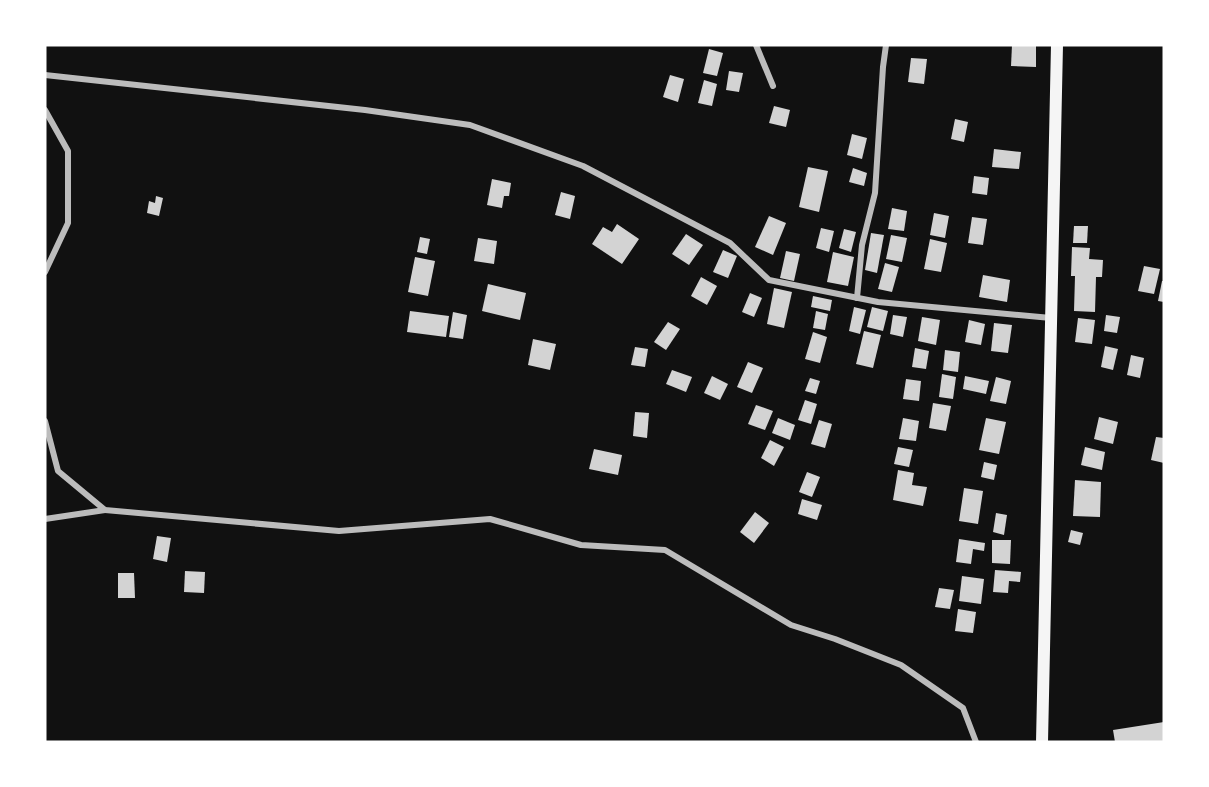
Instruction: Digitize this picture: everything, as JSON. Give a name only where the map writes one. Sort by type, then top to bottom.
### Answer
[{"type":"main road","points":[[1042,742],[1057,45]]},
{"type":"street","points":[[756,45],[773,86]]},
{"type":"street","points":[[857,298],[862,244],[876,193],[886,45]]},
{"type":"street","points":[[45,75],[365,110],[470,125],[593,171],[730,243],[769,280],[878,302],[1051,318]]},
{"type":"street","points":[[45,110],[68,151],[68,223],[45,272]]},
{"type":"street","points":[[45,421],[58,471],[105,510]]},
{"type":"street","points":[[45,519],[105,510],[339,531],[490,519],[581,545],[665,550],[791,625],[835,639],[901,665],[963,708],[976,742]]},
{"type":"building","points":[[1012,45],[1036,45],[1036,67],[1011,66]]},
{"type":"building","points":[[709,49],[723,53],[717,76],[703,73]]},
{"type":"building","points":[[911,58],[927,59],[924,84],[908,82]]},
{"type":"building","points":[[729,71],[743,73],[739,92],[726,90]]},
{"type":"building","points":[[670,75],[684,79],[678,102],[663,97]]},
{"type":"building","points":[[704,80],[717,84],[712,106],[698,103]]},
{"type":"building","points":[[774,106],[790,110],[786,127],[769,123]]},
{"type":"building","points":[[955,119],[968,122],[964,142],[951,139]]},
{"type":"building","points":[[852,134],[867,138],[862,159],[847,155]]},
{"type":"building","points":[[994,149],[1021,152],[1019,169],[992,167]]},
{"type":"building","points":[[808,167],[828,171],[819,212],[799,207]]},
{"type":"building","points":[[853,168],[867,173],[864,186],[849,182]]},
{"type":"building","points":[[974,176],[989,178],[987,195],[972,193]]},
{"type":"building","points":[[492,179],[511,183],[509,196],[504,196],[502,208],[487,205]]},
{"type":"building","points":[[561,192],[575,196],[570,219],[555,215]]},
{"type":"building","points":[[156,196],[163,198],[159,216],[147,213],[149,201],[155,203]]},
{"type":"building","points":[[892,208],[907,211],[904,231],[888,229]]},
{"type":"building","points":[[934,213],[949,216],[945,238],[930,235]]},
{"type":"building","points":[[769,216],[786,223],[773,255],[755,247]]},
{"type":"building","points":[[972,217],[987,219],[983,245],[968,243]]},
{"type":"building","points":[[617,224],[639,239],[622,264],[592,244],[603,227],[612,232]]},
{"type":"building","points":[[1074,226],[1088,226],[1087,243],[1073,243]]},
{"type":"building","points":[[821,228],[834,231],[829,252],[816,248]]},
{"type":"building","points":[[844,229],[856,232],[851,252],[839,248]]},
{"type":"building","points":[[871,233],[884,235],[877,273],[865,270]]},
{"type":"building","points":[[686,234],[703,245],[689,265],[672,254]]},
{"type":"building","points":[[891,235],[907,238],[902,262],[886,259]]},
{"type":"building","points":[[420,237],[430,239],[427,254],[417,252]]},
{"type":"building","points":[[478,238],[497,241],[494,264],[474,261]]},
{"type":"building","points":[[930,239],[947,243],[941,272],[924,269]]},
{"type":"building","points":[[1072,247],[1090,248],[1089,259],[1103,260],[1102,277],[1096,277],[1095,312],[1074,311],[1075,276],[1071,276]]},
{"type":"building","points":[[723,250],[737,256],[728,278],[713,272]]},
{"type":"building","points":[[786,251],[800,254],[794,281],[780,278]]},
{"type":"building","points":[[833,252],[854,257],[848,286],[827,282]]},
{"type":"building","points":[[415,257],[435,261],[428,296],[408,292]]},
{"type":"building","points":[[885,263],[899,267],[892,292],[878,289]]},
{"type":"building","points":[[1144,266],[1160,269],[1154,294],[1138,291]]},
{"type":"building","points":[[983,275],[1010,280],[1007,302],[979,297]]},
{"type":"building","points":[[701,277],[717,286],[707,305],[691,296]]},
{"type":"building","points":[[1162,281],[1164,281],[1164,302],[1158,301]]},
{"type":"building","points":[[488,284],[526,293],[520,320],[482,311]]},
{"type":"building","points":[[774,288],[792,292],[784,328],[767,324]]},
{"type":"building","points":[[750,293],[762,298],[754,317],[742,312]]},
{"type":"building","points":[[813,296],[832,300],[830,311],[811,307]]},
{"type":"building","points":[[854,307],[866,310],[860,334],[849,331]]},
{"type":"building","points":[[872,307],[888,311],[883,331],[867,327]]},
{"type":"building","points":[[410,311],[449,316],[446,337],[407,332]]},
{"type":"building","points":[[816,311],[828,314],[825,330],[813,328]]},
{"type":"building","points":[[453,312],[467,315],[463,339],[449,337]]},
{"type":"building","points":[[893,315],[907,317],[903,337],[890,334]]},
{"type":"building","points":[[1106,315],[1120,317],[1117,333],[1104,331]]},
{"type":"building","points":[[922,317],[940,320],[936,345],[918,341]]},
{"type":"building","points":[[1078,318],[1095,320],[1092,344],[1075,342]]},
{"type":"building","points":[[969,320],[985,324],[981,345],[965,342]]},
{"type":"building","points":[[668,322],[680,329],[666,350],[654,342]]},
{"type":"building","points":[[994,323],[1012,325],[1008,353],[991,351]]},
{"type":"building","points":[[864,331],[881,335],[873,368],[856,364]]},
{"type":"building","points":[[813,332],[827,337],[820,363],[805,359]]},
{"type":"building","points":[[533,339],[556,344],[550,370],[528,365]]},
{"type":"building","points":[[1105,346],[1118,349],[1113,370],[1101,367]]},
{"type":"building","points":[[635,347],[648,349],[645,367],[631,365]]},
{"type":"building","points":[[915,348],[929,351],[926,369],[912,367]]},
{"type":"building","points":[[945,350],[960,352],[958,372],[943,370]]},
{"type":"building","points":[[1131,355],[1144,358],[1140,378],[1127,375]]},
{"type":"building","points":[[748,362],[763,368],[752,393],[737,387]]},
{"type":"building","points":[[672,370],[692,377],[686,392],[666,384]]},
{"type":"building","points":[[942,374],[956,377],[953,399],[939,397]]},
{"type":"building","points":[[712,376],[728,384],[720,400],[704,393]]},
{"type":"building","points":[[965,376],[989,381],[986,394],[963,389]]},
{"type":"building","points":[[996,377],[1011,381],[1006,404],[990,401]]},
{"type":"building","points":[[810,378],[820,381],[816,394],[805,391]]},
{"type":"building","points":[[906,379],[921,381],[919,401],[903,399]]},
{"type":"building","points":[[805,400],[817,404],[811,424],[798,420]]},
{"type":"building","points":[[933,403],[951,406],[946,431],[929,428]]},
{"type":"building","points":[[756,405],[773,411],[765,430],[748,424]]},
{"type":"building","points":[[635,412],[649,413],[647,438],[633,436]]},
{"type":"building","points":[[1099,417],[1118,422],[1113,444],[1094,439]]},
{"type":"building","points":[[778,418],[795,425],[790,440],[772,433]]},
{"type":"building","points":[[903,418],[919,421],[916,441],[899,439]]},
{"type":"building","points":[[986,418],[1006,422],[999,454],[979,450]]},
{"type":"building","points":[[819,420],[832,424],[825,448],[811,444]]},
{"type":"building","points":[[1156,437],[1164,438],[1164,463],[1151,460]]},
{"type":"building","points":[[770,440],[784,447],[774,466],[761,458]]},
{"type":"building","points":[[898,447],[913,450],[909,467],[894,464]]},
{"type":"building","points":[[1085,447],[1105,452],[1102,470],[1081,465]]},
{"type":"building","points":[[594,449],[622,455],[618,475],[589,469]]},
{"type":"building","points":[[984,462],[997,465],[994,480],[981,477]]},
{"type":"building","points":[[898,470],[914,473],[912,485],[927,487],[923,506],[893,500]]},
{"type":"building","points":[[807,472],[820,477],[812,497],[799,492]]},
{"type":"building","points":[[1075,480],[1101,482],[1100,517],[1073,516]]},
{"type":"building","points":[[964,488],[983,491],[978,524],[959,521]]},
{"type":"building","points":[[802,499],[822,505],[817,520],[798,514]]},
{"type":"building","points":[[755,512],[769,523],[754,543],[740,532]]},
{"type":"building","points":[[996,513],[1007,515],[1004,535],[993,532]]},
{"type":"building","points":[[1071,530],[1083,533],[1080,545],[1068,542]]},
{"type":"building","points":[[157,536],[171,538],[167,562],[153,559]]},
{"type":"building","points":[[959,539],[985,543],[984,551],[973,549],[971,564],[956,562]]},
{"type":"building","points":[[992,540],[1011,540],[1010,564],[992,563]]},
{"type":"building","points":[[995,570],[1021,572],[1020,582],[1009,581],[1008,593],[993,592]]},
{"type":"building","points":[[185,571],[205,572],[204,593],[184,592]]},
{"type":"building","points":[[118,573],[134,573],[135,598],[118,598]]},
{"type":"building","points":[[962,576],[984,579],[981,604],[959,601]]},
{"type":"building","points":[[939,588],[954,590],[950,609],[935,607]]},
{"type":"building","points":[[958,609],[976,612],[973,633],[955,631]]},
{"type":"building","points":[[1164,722],[1164,742],[1115,742],[1113,730]]}]
